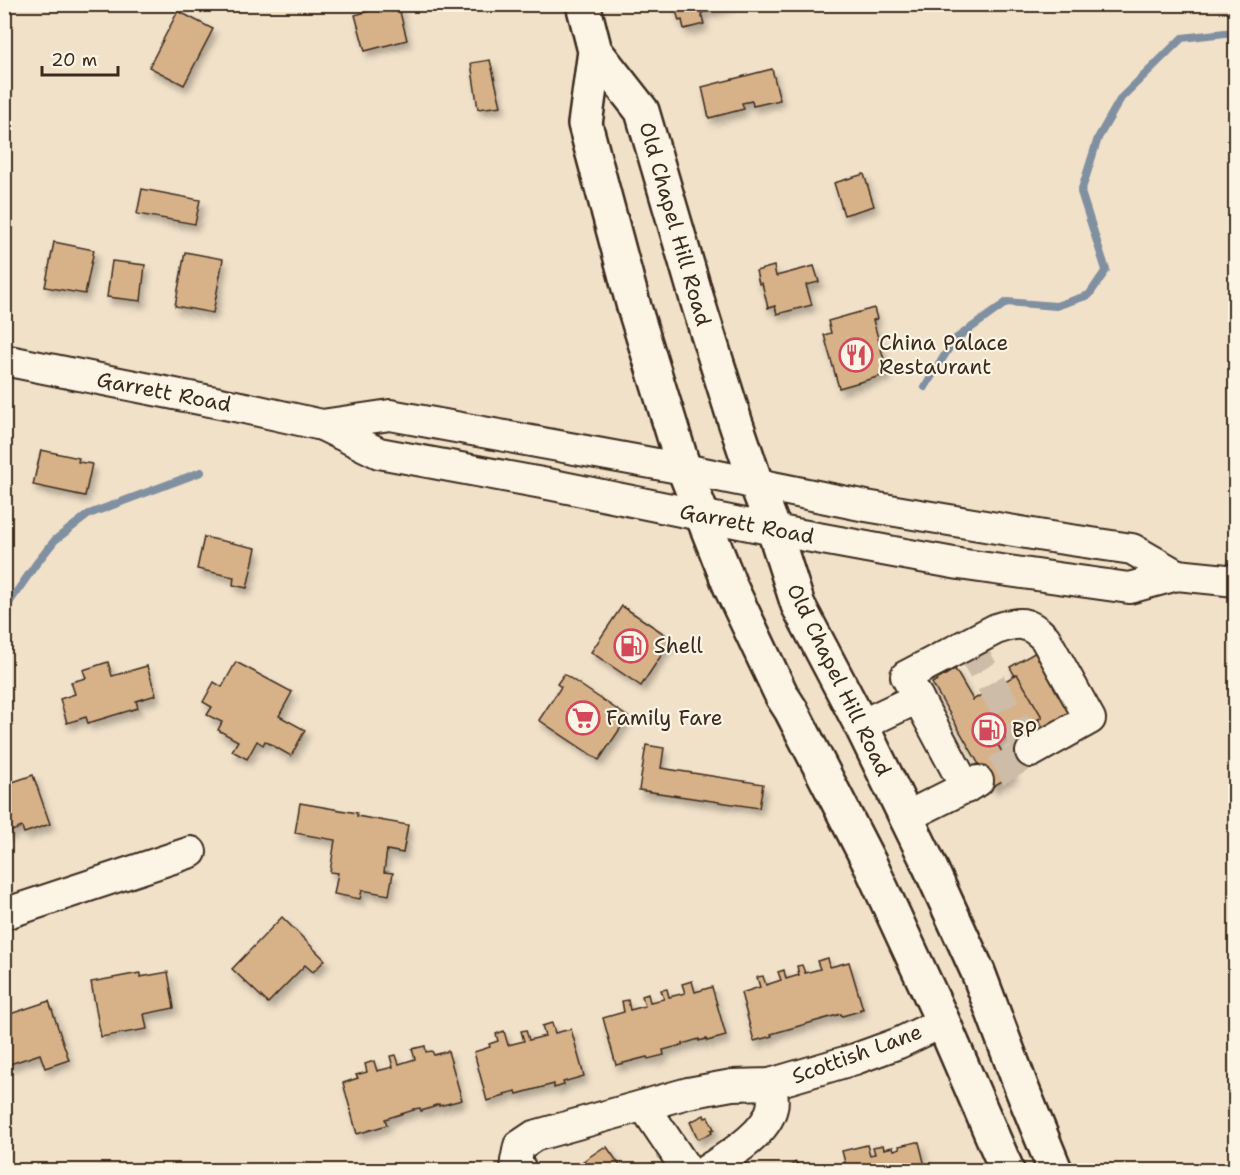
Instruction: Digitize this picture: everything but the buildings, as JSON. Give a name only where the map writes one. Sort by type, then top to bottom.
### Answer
[{"type":"main road","name":"Old Chapel Hill Road","points":[[583,4],[594,51],[585,124],[634,307],[684,469],[731,588],[782,696],[870,864],[943,1022],[1007,1170]]},
{"type":"main road","name":"Old Chapel Hill Road","points":[[594,51],[642,111],[699,306],[798,605],[861,725],[978,972],[1022,1089],[1056,1170]]},
{"type":"street","name":"Garrett Road","points":[[4,360],[322,425],[379,453],[959,564],[1129,588],[1177,575],[1236,581]]},
{"type":"street","name":"Garrett Road","points":[[322,425],[390,415],[684,469],[866,506],[1132,549],[1177,575]]},
{"type":"street","points":[[1018,624],[1026,574]]},
{"type":"street","points":[[906,818],[972,784],[906,676],[996,629],[1012,624],[1025,624],[1046,639],[1090,719],[1031,752]]},
{"type":"street","points":[[861,725],[918,698]]},
{"type":"street","points":[[4,914],[191,852]]},
{"type":"street","name":"Scottish Lane","points":[[521,1170],[516,1161],[519,1146],[534,1136],[688,1093],[732,1085],[770,1084],[899,1043],[943,1022]]},
{"type":"street","name":"Scottish Lane","points":[[707,1170],[752,1138],[768,1118],[773,1106],[770,1084]]},
{"type":"street","points":[[644,1106],[687,1170]]},
{"type":"waterway","points":[[925,387],[954,340],[1007,302],[1056,306],[1089,295],[1106,270],[1081,192],[1098,138],[1121,98],[1182,38],[1236,30]]},
{"type":"waterway","points":[[4,610],[55,540],[89,514],[201,472]]},
{"type":"tunnel","points":[[968,644],[1031,752],[978,781]]},
{"type":"place","name":"China Palace Restaurant","points":[[856,355]]},
{"type":"place","name":"Shell","points":[[631,646]]},
{"type":"place","name":"Family Fare","points":[[583,718]]},
{"type":"place","name":"BP","points":[[989,730]]}]
